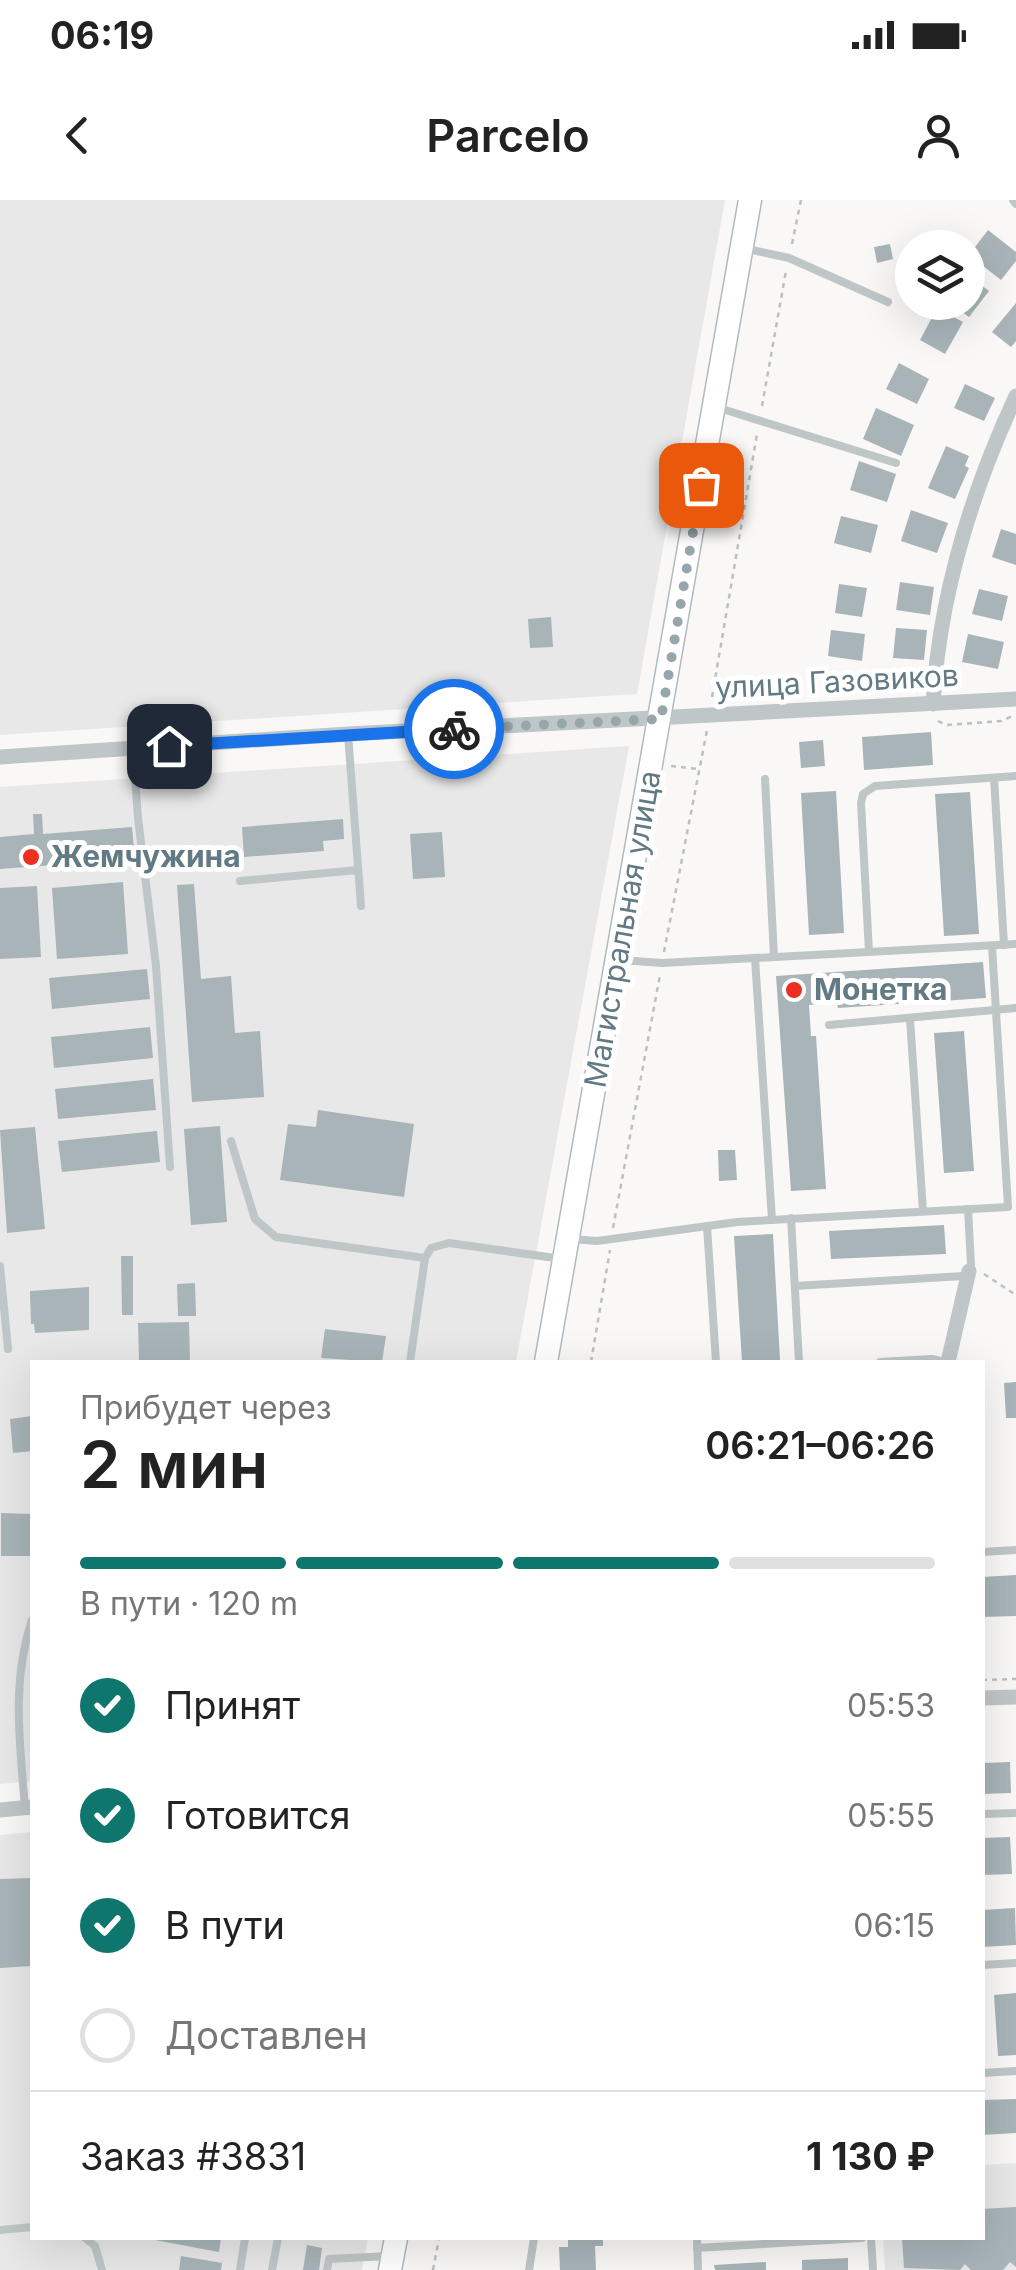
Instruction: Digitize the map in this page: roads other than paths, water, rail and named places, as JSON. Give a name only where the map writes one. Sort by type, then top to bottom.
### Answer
[{"type":"main road","name":"Магистральная улица","points":[[546,1360],[750,200]]},
{"type":"street","points":[[933,704],[949,585],[982,476],[1016,396]]},
{"type":"street","name":"улица Газовиков","points":[[0,757],[348,734],[1016,699]]},
{"type":"street","points":[[947,1360],[970,1268]]},
{"type":"street","points":[[985,1698],[1016,1697]]},
{"type":"street","points":[[0,1810],[29,1807]]},
{"type":"lane","points":[[742,248],[789,258],[888,302]]},
{"type":"lane","points":[[714,408],[896,463]]},
{"type":"lane","points":[[348,734],[360,906]]},
{"type":"lane","points":[[133,748],[156,966],[170,1168]]},
{"type":"lane","points":[[869,952],[860,802],[863,794],[875,786],[1016,776]]},
{"type":"lane","points":[[766,778],[774,957]]},
{"type":"lane","points":[[994,778],[1004,945]]},
{"type":"lane","points":[[240,881],[358,870]]},
{"type":"lane","points":[[615,960],[662,963],[1016,944]]},
{"type":"lane","points":[[410,1360],[425,1258],[431,1248],[449,1243],[566,1249],[611,1239],[791,1218],[1008,1208],[992,946]]},
{"type":"lane","points":[[755,958],[772,1220]]},
{"type":"lane","points":[[829,1025],[1016,1008]]},
{"type":"lane","points":[[910,1020],[923,1211]]},
{"type":"lane","points":[[230,1141],[255,1218],[276,1237],[425,1258]]},
{"type":"lane","points":[[795,1286],[958,1278],[970,1268],[968,1209]]},
{"type":"lane","points":[[791,1218],[799,1360]]},
{"type":"lane","points":[[707,1226],[716,1360]]},
{"type":"lane","points":[[0,1266],[8,1349]]},
{"type":"lane","points":[[985,1552],[1016,1550]]},
{"type":"lane","points":[[29,1807],[18,1699],[22,1649],[30,1626]]},
{"type":"lane","points":[[985,1814],[1016,1813]]},
{"type":"lane","points":[[985,1964],[1016,1963]]},
{"type":"lane","points":[[985,2073],[1016,2071]]},
{"type":"lane","points":[[0,2230],[30,2228]]},
{"type":"lane","points":[[88,2240],[95,2246],[102,2270]]},
{"type":"lane","points":[[240,2270],[244,2240]]},
{"type":"lane","points":[[272,2270],[278,2240]]},
{"type":"lane","points":[[529,2270],[534,2240]]},
{"type":"lane","points":[[697,2240],[698,2270]]},
{"type":"lane","points":[[697,2248],[829,2240]]},
{"type":"lane","points":[[872,2240],[873,2270]]},
{"type":"lane","points":[[327,2270],[329,2259],[393,2254]]},
{"type":"place","name":"Жемчужина","points":[[31,857]]},
{"type":"place","name":"Монетка","points":[[794,990]]}]
